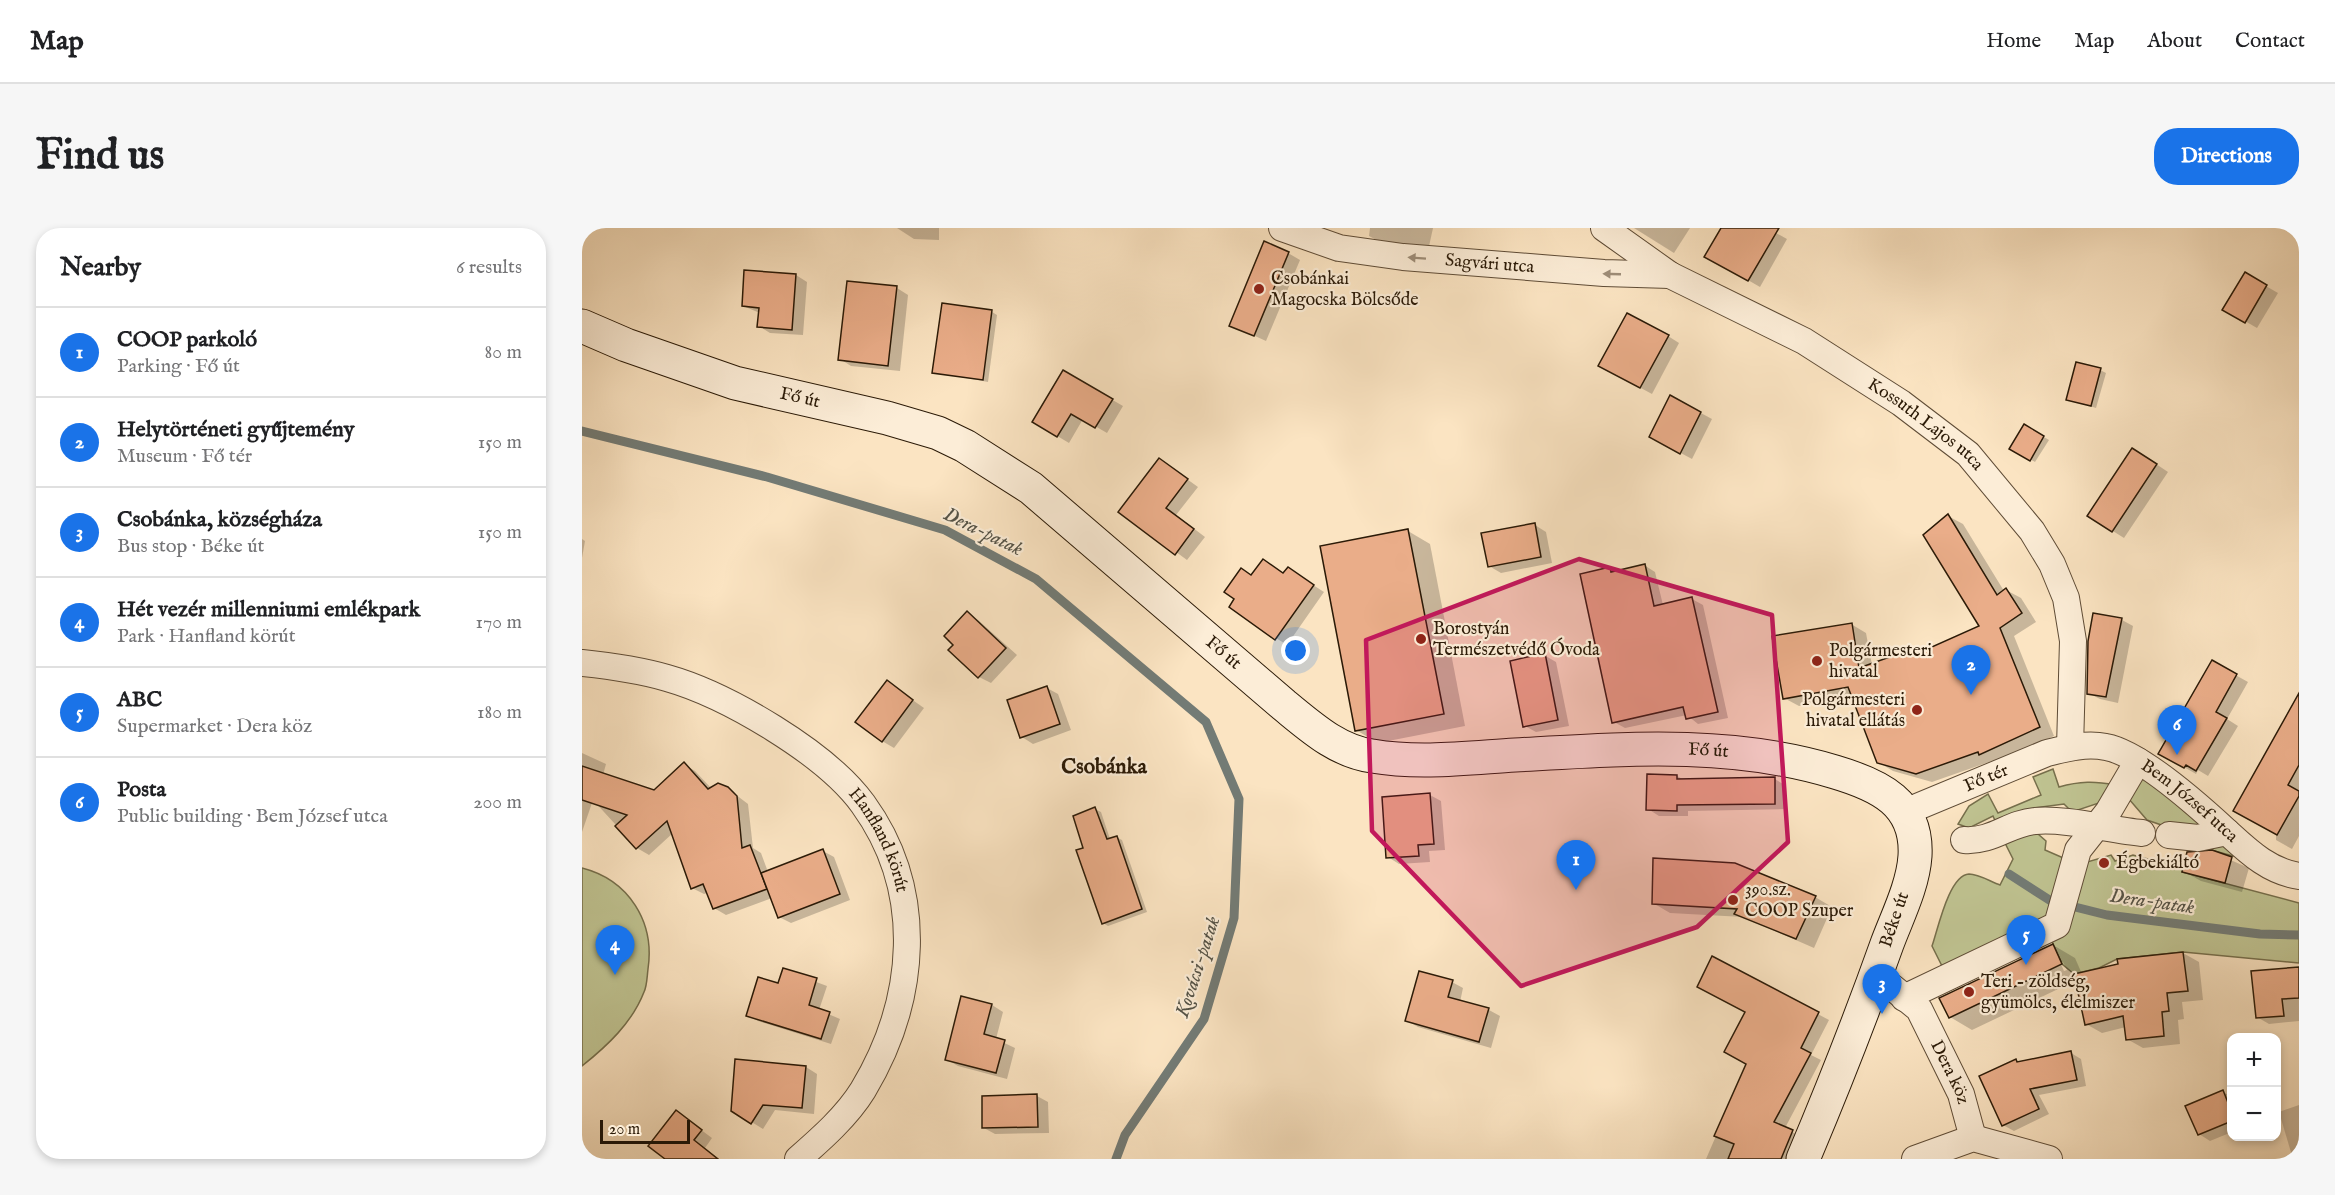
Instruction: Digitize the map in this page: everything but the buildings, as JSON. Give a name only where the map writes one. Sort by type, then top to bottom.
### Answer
[{"type":"main road","name":"Fő út","points":[[582,326],[626,345],[735,383],[887,418],[938,433],[983,455],[1031,488],[1284,705],[1321,735],[1344,748],[1369,756],[1414,761],[1642,748],[1715,749],[1798,760],[1844,774],[1889,794],[1905,812]]},
{"type":"main road","name":"Béke út","points":[[1803,1159],[1835,1084],[1905,896],[1915,856],[1912,831],[1905,812]]},
{"type":"street","name":"Sagvári utca","points":[[1282,228],[1307,233],[1339,248],[1403,257],[1604,273],[1670,275]]},
{"type":"street","name":"Kossuth Lajos utca","points":[[1604,228],[1670,275],[1804,341],[1901,403],[1968,454],[2003,494],[2047,555],[2066,598],[2073,641],[2070,747]]},
{"type":"street","name":"Hanfland körút","points":[[582,663],[612,666],[668,679],[736,707],[794,743],[830,770],[862,802],[884,837],[902,890],[908,933],[905,984],[888,1036],[863,1091],[828,1132],[798,1159]]},
{"type":"street","name":"Bem József utca","points":[[2070,747],[2107,747],[2138,761],[2227,832],[2259,861],[2289,875],[2299,876]]},
{"type":"street","name":"Fő tér","points":[[1905,812],[2026,761],[2070,747]]},
{"type":"street","points":[[1876,974],[1912,1004],[2057,925],[2078,850],[2097,828],[2138,761]]},
{"type":"street","points":[[1964,840],[1986,839],[2033,821],[2142,833]]},
{"type":"street","points":[[2169,835],[2198,838],[2227,832]]},
{"type":"street","name":"Dera köz","points":[[1912,1004],[1961,1094],[1973,1138]]},
{"type":"street","points":[[1915,1159],[1973,1138],[2049,1159]]},
{"type":"highlighted area","points":[[1579,559],[1772,615],[1788,842],[1697,927],[1521,986],[1372,831],[1366,640]]},
{"type":"green space","points":[[2053,769],[2059,787],[2087,782],[2115,785],[2108,800],[2072,812],[2064,804],[2034,808],[1997,825],[1993,816],[1969,828],[1958,824],[1969,806],[1988,794],[1998,813],[2041,795],[2033,777]]},
{"type":"green space","points":[[2140,774],[2234,852],[2233,856],[2189,844],[2170,828],[2147,820],[2128,798]]},
{"type":"green space","points":[[2031,828],[2046,841],[2045,850],[2068,860],[2057,915],[1945,972],[1932,946],[1950,893],[1962,877],[1969,874],[2000,885],[2013,859],[2004,841]]},
{"type":"green space","points":[[2111,855],[2115,861],[2133,855],[2159,862],[2161,859],[2184,865],[2182,872],[2299,903],[2299,963],[2183,952],[2117,959],[2099,968],[2074,974],[2062,964],[2050,937],[2080,864]]},
{"type":"green space","points":[[582,868],[613,882],[635,905],[643,920],[649,952],[646,987],[633,1014],[609,1042],[582,1066]]},
{"type":"waterway","name":"Dera-patak","points":[[582,431],[767,477],[945,530],[1036,579],[1206,722],[1239,799],[1234,918],[1204,1019],[1125,1135],[1116,1159]]},
{"type":"waterway","name":"Dera-patak","points":[[2009,874],[2051,901],[2107,915],[2260,934],[2299,935]]},
{"type":"place","name":"Csobánkai Magocska Bölcsőde","points":[[1259,289]]},
{"type":"place","name":"Borostyán Természetvédő Óvoda","points":[[1421,639]]},
{"type":"place","name":"Polgármesteri hivatal","points":[[1817,661]]},
{"type":"place","name":"Helytörténeti gyűjtemény","points":[[1971,695]]},
{"type":"place","name":"Polgármesteri hivatal ellátás","points":[[1917,710]]},
{"type":"place","name":"Posta","points":[[2177,755]]},
{"type":"place","name":"Égbekiáltó","points":[[2104,863]]},
{"type":"place","name":"COOP parkoló","points":[[1576,890]]},
{"type":"place","name":"390.sz. COOP Szuper","points":[[1733,900]]},
{"type":"place","name":"ABC","points":[[2026,965]]},
{"type":"place","name":"Hét vezér millenniumi emlékpark","points":[[615,975]]},
{"type":"place","name":"Teri - zöldség, gyümölcs, élelmiszer","points":[[1969,992]]},
{"type":"place","name":"Csobánka, községháza","points":[[1882,1014]]},
{"type":"district","name":"Csobánka","points":[[1104,767]]},
{"type":"water label","name":"Kovácsi-patak","points":[[1198,967]]}]
